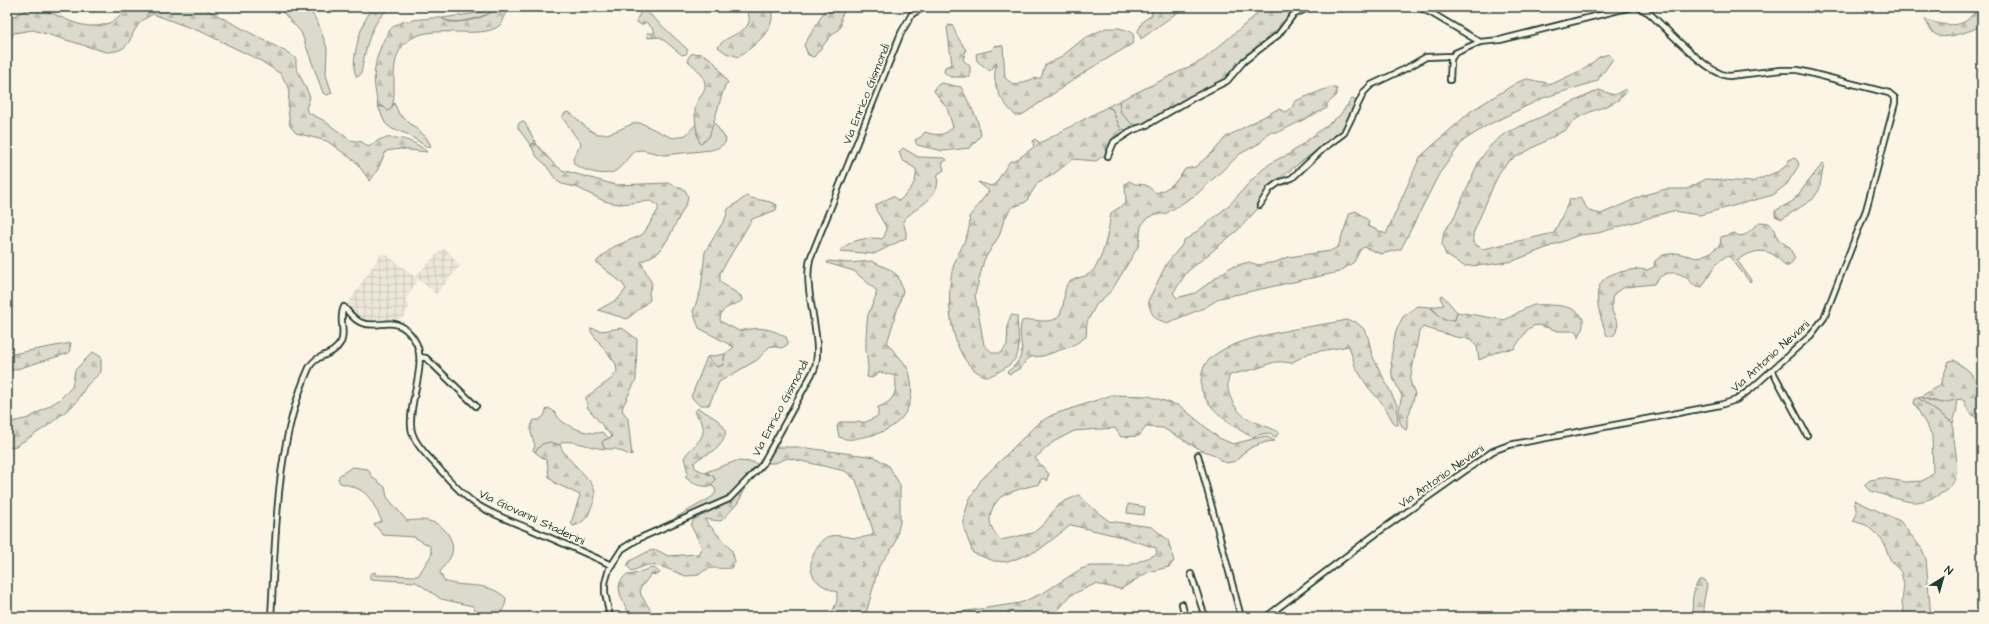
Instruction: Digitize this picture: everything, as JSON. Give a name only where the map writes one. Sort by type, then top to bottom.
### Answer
[{"type":"street","name":"Via Enrico Gismondi","points":[[610,617],[605,588],[607,574],[611,565],[628,544],[728,500],[763,464],[816,366],[817,352],[809,291],[808,271],[810,259],[901,33],[912,14],[924,7]]},
{"type":"street","points":[[1108,156],[1114,142],[1227,81],[1244,61],[1278,35],[1294,15],[1310,7]]},
{"type":"street","points":[[1418,7],[1433,14],[1480,42]]},
{"type":"street","points":[[1260,205],[1270,189],[1278,183],[1292,178],[1324,148],[1344,133],[1364,92],[1371,85],[1426,57],[1452,56],[1480,42],[1500,40],[1631,7]]},
{"type":"street","name":"Via Antonio Neviani","points":[[1266,617],[1377,533],[1493,451],[1514,444],[1728,404],[1741,397],[1812,335],[1827,313],[1869,203],[1895,99],[1889,93],[1798,70],[1781,70],[1729,76],[1722,75],[1707,66],[1649,13],[1638,7]]},
{"type":"street","points":[[1450,80],[1449,71],[1452,56]]},
{"type":"street","name":"Via Giovanni Staderini","points":[[271,617],[280,472],[297,399],[312,362],[332,353],[341,341],[341,314],[344,307],[355,319],[362,323],[390,323],[404,328],[416,343],[420,358],[410,426],[416,441],[463,493],[477,504],[611,565]]},
{"type":"street","points":[[420,358],[426,358],[476,406]]},
{"type":"street","points":[[1772,370],[1807,435]]},
{"type":"street","points":[[1198,455],[1209,505],[1241,617]]},
{"type":"street","points":[[1191,574],[1205,617]]},
{"type":"street","points":[[1182,604],[1185,617]]},
{"type":"shaded area","points":[[442,249],[447,250],[460,266],[436,294],[418,279],[405,301],[410,305],[403,318],[366,323],[351,313],[347,305],[381,254],[386,254],[415,277]]},
{"type":"green space","points":[[127,7],[202,7],[290,54],[296,59],[296,67],[310,97],[306,109],[309,113],[323,120],[350,140],[362,142],[368,147],[381,139],[399,138],[412,142],[427,152],[401,149],[386,151],[378,169],[370,181],[356,162],[327,141],[296,133],[290,126],[288,109],[289,89],[281,74],[261,61],[204,33],[153,14],[137,26],[126,46],[115,51],[106,52],[33,30],[14,33],[7,45],[7,19],[27,10],[42,10],[74,23],[92,26],[103,25],[114,21]]},
{"type":"green space","points":[[278,7],[308,7],[318,23],[327,48],[326,75],[332,93],[327,95],[323,93],[301,32]]},
{"type":"green space","points":[[375,7],[392,7],[378,19],[367,46],[361,74],[357,77],[354,65],[356,47],[364,22]]},
{"type":"green space","points":[[492,7],[498,7],[487,14],[471,20],[447,21],[442,18],[484,12]]},
{"type":"green space","points":[[498,7],[513,7],[503,17],[500,25],[491,30],[481,32],[433,32],[412,38],[403,46],[397,55],[394,78],[394,99],[392,106],[388,111],[384,107],[378,106],[374,81],[376,60],[385,37],[392,28],[406,21],[420,19],[441,18],[449,22],[468,21],[482,17],[494,11]]},
{"type":"green space","points":[[737,7],[765,7],[772,13],[772,20],[766,33],[756,44],[739,57],[726,53],[718,47],[722,42],[740,32],[748,24],[749,18],[747,11]]},
{"type":"green space","points":[[827,7],[848,7],[841,16],[841,27],[829,38],[814,57],[808,55],[804,45]]},
{"type":"green space","points":[[1151,7],[1182,7],[1182,9],[1141,39],[1138,31],[1143,21],[1152,15]]},
{"type":"green space","points":[[1262,7],[1299,7],[1291,13],[1280,27],[1246,57],[1225,80],[1210,86],[1141,125],[1132,124],[1121,113],[1119,101],[1203,60],[1257,14]]},
{"type":"green space","points":[[1980,7],[1982,7],[1982,25],[1955,35],[1943,37],[1936,35],[1930,29],[1925,19],[1940,24],[1951,25],[1962,23]]},
{"type":"green space","points":[[643,8],[688,50],[686,54],[682,55],[660,37],[648,38],[647,33],[654,33],[655,31],[646,22],[641,25],[637,22]]},
{"type":"green space","points":[[949,25],[953,26],[957,36],[966,50],[963,60],[970,66],[970,77],[950,77],[944,72],[945,67],[952,64],[947,28]]},
{"type":"green space","points":[[1106,28],[1119,28],[1132,32],[1134,38],[1132,44],[1088,70],[1022,115],[1015,115],[1005,104],[998,91],[995,78],[997,63],[990,71],[977,61],[976,54],[992,50],[995,45],[1003,46],[1005,78],[1014,85],[1041,78],[1045,65],[1060,58],[1083,39]]},
{"type":"green space","points":[[691,54],[704,55],[709,58],[718,67],[728,83],[725,85],[709,137],[700,144],[696,124],[695,108],[705,88],[705,83],[702,75],[688,61]]},
{"type":"green space","points":[[1609,54],[1613,59],[1597,81],[1543,98],[1486,126],[1463,141],[1439,174],[1401,249],[1381,254],[1364,247],[1360,250],[1354,262],[1339,272],[1220,298],[1206,307],[1167,323],[1155,318],[1153,315],[1148,301],[1167,263],[1182,245],[1184,240],[1190,237],[1220,213],[1270,164],[1288,155],[1339,116],[1352,99],[1357,101],[1345,129],[1337,137],[1325,144],[1273,183],[1265,201],[1239,229],[1187,272],[1173,293],[1177,298],[1195,293],[1231,267],[1249,262],[1258,265],[1276,262],[1288,257],[1330,251],[1338,247],[1350,213],[1356,211],[1369,221],[1368,226],[1386,234],[1420,157],[1471,111],[1518,82],[1527,79],[1552,84],[1586,68],[1599,57]]},
{"type":"green space","points":[[941,83],[961,87],[977,119],[981,135],[970,148],[943,151],[917,145],[915,140],[921,137],[925,132],[944,134],[953,127],[947,108],[934,91],[935,87]]},
{"type":"green space","points":[[1331,87],[1337,89],[1337,95],[1327,104],[1327,108],[1279,132],[1269,132],[1260,143],[1240,154],[1197,194],[1165,214],[1156,214],[1147,218],[1141,226],[1139,245],[1112,290],[1096,305],[1087,322],[1086,337],[1072,346],[1043,356],[1031,357],[1026,360],[1022,367],[1010,374],[1007,372],[1015,365],[1021,353],[1022,347],[1020,328],[1022,321],[1049,321],[1058,317],[1062,309],[1067,284],[1072,280],[1089,274],[1098,263],[1102,255],[1111,213],[1126,203],[1125,184],[1129,181],[1135,184],[1146,185],[1156,193],[1161,191],[1173,184],[1185,169],[1195,167],[1213,152],[1226,137],[1278,109],[1286,112],[1292,108],[1295,101]]},
{"type":"green space","points":[[1626,89],[1627,91],[1614,102],[1580,117],[1567,129],[1509,161],[1501,170],[1494,184],[1473,234],[1473,243],[1483,249],[1554,233],[1570,199],[1580,198],[1589,211],[1601,214],[1644,195],[1666,189],[1687,189],[1706,179],[1752,182],[1779,171],[1786,166],[1789,160],[1794,158],[1797,160],[1799,165],[1787,184],[1773,195],[1700,215],[1672,211],[1598,233],[1579,235],[1513,261],[1487,265],[1464,266],[1446,255],[1442,245],[1444,231],[1453,220],[1479,161],[1491,145],[1504,134],[1599,90],[1614,95]]},
{"type":"green space","points":[[1119,101],[1121,113],[1132,124],[1129,129],[1121,130],[1112,109],[1107,107]]},
{"type":"green space","points":[[394,103],[399,114],[426,137],[431,146],[427,147],[407,134],[392,129],[385,123],[378,106],[391,109]]},
{"type":"green space","points":[[1107,107],[1112,109],[1121,130],[1106,147],[1106,154],[1096,161],[1073,159],[1051,176],[1038,182],[1026,202],[1011,208],[1004,220],[999,236],[984,260],[975,295],[984,345],[993,353],[1001,353],[1007,345],[1008,323],[1011,315],[1017,316],[1019,339],[1018,354],[1014,360],[1000,371],[988,377],[976,371],[966,361],[959,348],[954,332],[949,300],[952,272],[956,258],[966,237],[970,224],[969,217],[989,191],[978,182],[991,186],[996,183],[1010,161],[1015,161],[1034,147],[1033,141],[1035,139],[1040,143]]},
{"type":"green space","points":[[569,112],[594,133],[607,134],[638,123],[674,138],[686,135],[697,123],[697,135],[709,137],[713,121],[726,139],[725,143],[718,148],[711,150],[664,155],[642,150],[634,151],[617,170],[607,173],[595,173],[574,164],[573,158],[581,144],[562,117],[565,113]]},
{"type":"green space","points":[[522,121],[525,123],[537,145],[534,143],[531,146],[518,128],[518,124]]},
{"type":"green space","points":[[533,143],[537,145],[554,164],[562,170],[616,185],[669,183],[685,190],[688,196],[687,202],[668,239],[659,252],[641,262],[652,284],[649,292],[650,300],[627,319],[598,310],[618,299],[626,289],[622,283],[597,263],[597,261],[613,247],[642,235],[658,210],[658,205],[651,201],[620,204],[612,203],[604,201],[576,187],[562,184],[557,181],[545,164],[537,157],[531,146]]},
{"type":"green space","points":[[903,148],[918,157],[945,158],[947,160],[942,163],[944,170],[938,174],[937,186],[934,193],[926,202],[903,221],[906,238],[874,254],[840,251],[844,247],[854,242],[871,238],[882,239],[885,235],[886,227],[876,210],[876,205],[893,196],[899,201],[909,190],[916,178],[916,169],[902,160],[899,152]]},
{"type":"green space","points":[[1823,163],[1819,190],[1813,199],[1782,219],[1775,216],[1775,211],[1793,201]]},
{"type":"green space","points":[[747,196],[777,205],[776,210],[752,219],[720,273],[720,282],[741,296],[742,300],[725,309],[722,312],[720,321],[739,331],[763,329],[774,331],[786,337],[788,342],[787,345],[782,348],[770,346],[757,360],[719,382],[709,405],[699,405],[691,397],[707,357],[717,367],[723,365],[725,354],[734,347],[699,328],[693,312],[701,289],[705,252],[726,217],[728,209]]},
{"type":"green space","points":[[1760,222],[1769,223],[1775,230],[1778,239],[1789,247],[1795,258],[1789,266],[1785,266],[1774,255],[1763,251],[1751,253],[1737,260],[1751,280],[1750,282],[1730,257],[1726,256],[1717,263],[1702,287],[1694,285],[1682,275],[1670,273],[1663,275],[1654,284],[1625,287],[1616,292],[1612,298],[1612,311],[1618,324],[1616,332],[1613,336],[1607,336],[1598,307],[1597,298],[1598,289],[1602,281],[1609,276],[1620,272],[1640,269],[1647,270],[1654,267],[1655,261],[1663,255],[1677,253],[1697,258],[1711,252],[1720,245],[1721,237],[1734,233],[1739,236],[1745,235]]},
{"type":"green space","points":[[828,261],[849,263],[871,261],[889,269],[898,276],[903,291],[887,343],[904,362],[908,370],[912,388],[911,399],[902,418],[894,425],[875,434],[854,439],[839,437],[837,426],[840,422],[866,422],[878,416],[878,407],[888,402],[894,395],[896,381],[895,376],[880,372],[872,378],[867,377],[867,320],[877,291],[854,271],[827,263]]},
{"type":"green space","points":[[1442,295],[1457,312],[1455,320],[1444,320],[1431,307],[1444,305],[1440,298]]},
{"type":"green space","points":[[1534,305],[1563,306],[1579,313],[1583,319],[1583,327],[1578,338],[1577,331],[1558,331],[1539,325],[1533,326],[1527,330],[1514,349],[1501,350],[1479,360],[1477,347],[1472,339],[1456,337],[1423,327],[1419,332],[1410,381],[1415,394],[1407,421],[1406,430],[1403,427],[1399,414],[1402,396],[1392,376],[1391,357],[1396,330],[1403,317],[1417,306],[1430,307],[1444,320],[1455,320],[1457,312],[1505,320]]},
{"type":"green space","points":[[1347,320],[1356,322],[1363,328],[1368,337],[1372,355],[1397,405],[1398,425],[1395,425],[1383,404],[1368,387],[1355,366],[1349,346],[1309,353],[1291,363],[1273,362],[1255,369],[1230,375],[1228,386],[1234,405],[1242,415],[1247,418],[1279,432],[1276,437],[1266,433],[1252,437],[1228,422],[1220,415],[1202,393],[1201,379],[1207,362],[1218,353],[1233,345],[1294,329]]},
{"type":"green space","points":[[591,328],[601,331],[622,328],[637,339],[636,380],[622,410],[628,419],[632,456],[616,449],[605,449],[602,443],[604,440],[612,437],[587,407],[586,397],[610,380],[617,372],[616,364],[591,332]]},
{"type":"green space","points":[[71,343],[69,353],[7,372],[7,355]]},
{"type":"green space","points":[[93,352],[101,357],[101,372],[87,385],[76,403],[46,427],[16,446],[7,448],[7,423],[29,418],[59,400],[72,387],[75,370]]},
{"type":"green space","points":[[725,354],[723,365],[717,367],[707,357]]},
{"type":"green space","points":[[1954,360],[1969,371],[1982,387],[1982,422],[1971,413],[1964,401],[1961,399],[1942,403],[1920,397],[1940,385],[1949,361]]},
{"type":"green space","points":[[1112,395],[1149,396],[1180,406],[1219,438],[1233,444],[1265,436],[1275,441],[1266,442],[1252,447],[1243,453],[1236,461],[1227,463],[1221,461],[1215,455],[1201,450],[1163,428],[1146,427],[1139,436],[1121,437],[1115,428],[1074,431],[1053,442],[1035,458],[1049,474],[1046,481],[1044,478],[1040,480],[1040,484],[1020,489],[1001,497],[992,509],[990,523],[994,532],[1001,540],[1033,533],[1044,524],[1056,507],[1079,495],[1109,521],[1152,527],[1168,540],[1174,561],[1169,567],[1148,572],[1121,589],[1095,584],[1071,595],[1052,617],[948,617],[947,614],[1020,603],[1043,593],[1081,569],[1090,566],[1128,566],[1157,554],[1156,548],[1122,537],[1071,525],[1039,550],[1008,562],[994,561],[973,553],[964,529],[964,517],[969,500],[981,480],[1037,424],[1052,415]]},
{"type":"green space","points":[[1920,397],[1934,402],[1956,400],[1957,409],[1953,423],[1918,398]]},
{"type":"green space","points":[[1918,398],[1953,423],[1957,466],[1954,481],[1942,493],[1930,499],[1917,502],[1904,501],[1870,491],[1864,485],[1870,480],[1882,478],[1906,482],[1922,481],[1929,477],[1933,472],[1932,435],[1914,403],[1915,399]]},
{"type":"green space","points":[[547,408],[552,410],[563,422],[571,427],[593,433],[602,432],[610,439],[604,440],[602,443],[605,449],[578,443],[562,442],[560,445],[553,443],[540,446],[535,452],[533,450],[535,446],[531,433],[531,426],[534,420],[539,420],[544,416]]},
{"type":"green space","points":[[698,408],[718,420],[725,430],[725,436],[722,442],[715,450],[694,463],[695,468],[714,477],[715,480],[710,486],[696,484],[685,477],[688,473],[684,458],[700,439],[703,431],[701,420],[695,412]]},
{"type":"green space","points":[[550,442],[560,445],[568,458],[586,477],[594,489],[594,500],[588,515],[578,524],[573,526],[571,523],[580,495],[555,483],[549,477],[547,461],[535,452],[542,444]]},
{"type":"green space","points":[[777,447],[799,447],[875,457],[889,466],[900,485],[900,522],[895,544],[879,566],[867,610],[863,617],[830,617],[837,601],[837,592],[823,586],[818,582],[814,577],[811,566],[817,547],[827,537],[838,536],[857,538],[873,535],[873,530],[856,480],[845,471],[788,458],[775,463],[768,463],[767,460],[772,450]]},
{"type":"green space","points":[[736,461],[753,462],[759,465],[724,501],[676,521],[675,518],[712,497],[716,492],[714,487],[710,486],[715,480],[714,477],[706,472]]},
{"type":"green space","points":[[352,467],[368,469],[372,477],[385,487],[387,497],[407,521],[429,521],[441,527],[449,535],[452,546],[451,556],[440,572],[444,581],[483,587],[498,592],[506,598],[503,609],[500,613],[495,617],[468,617],[475,611],[473,606],[441,599],[416,582],[370,579],[370,574],[375,572],[375,575],[418,576],[432,554],[430,546],[414,537],[383,535],[374,524],[382,521],[367,495],[357,488],[340,483],[338,479],[340,475]]},
{"type":"green space","points":[[744,486],[746,488],[737,504],[721,521],[704,519],[732,551],[735,561],[731,568],[710,568],[699,575],[686,576],[660,566],[647,565],[632,571],[627,566],[630,561],[649,551],[657,550],[668,556],[698,554],[702,547],[691,526],[693,520],[733,500]]},
{"type":"green space","points":[[1854,500],[1900,521],[1922,549],[1926,559],[1931,617],[1905,617],[1902,603],[1904,584],[1901,572],[1891,561],[1882,539],[1866,525],[1853,521],[1857,514]]},
{"type":"green space","points":[[1128,504],[1145,507],[1144,515],[1127,513]]},
{"type":"green space","points":[[654,568],[660,573],[657,575],[651,574],[640,589],[641,595],[655,617],[632,617],[625,606],[619,591],[620,582],[626,575]]},
{"type":"green space","points":[[1699,580],[1705,580],[1707,585],[1703,606],[1706,617],[1694,617],[1693,598]]}]
